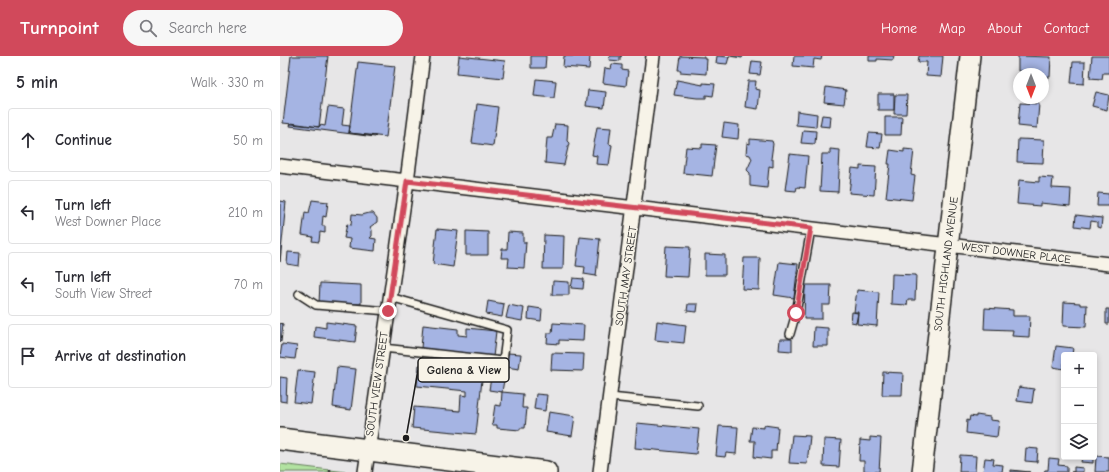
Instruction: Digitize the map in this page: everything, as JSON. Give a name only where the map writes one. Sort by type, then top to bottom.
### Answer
[{"type":"main road","points":[[280,439],[368,450],[476,468],[546,472]]},
{"type":"street","name":"SOUTH VIEW STREET","points":[[365,472],[407,181],[423,56]]},
{"type":"street","name":"SOUTH MAY STREET","points":[[600,472],[635,208],[653,56]]},
{"type":"street","name":"SOUTH HIGHLAND AVENUE","points":[[922,472],[970,56]]},
{"type":"street","name":"WEST DOWNER PLACE","points":[[280,166],[1109,264]]},
{"type":"lane","points":[[790,334],[797,306],[811,228]]},
{"type":"lane","points":[[299,294],[316,305],[388,311]]},
{"type":"lane","points":[[383,348],[503,361],[507,330],[390,298]]},
{"type":"lane","points":[[610,397],[698,406]]},
{"type":"green space","points":[[280,464],[347,472],[280,472]]},
{"type":"building","points":[[291,56],[328,56],[319,127],[283,123]]},
{"type":"building","points":[[459,56],[505,61],[503,78],[457,73]]},
{"type":"building","points":[[531,56],[546,56],[545,68],[531,68]]},
{"type":"building","points":[[564,56],[590,56],[589,69],[563,67]]},
{"type":"building","points":[[610,56],[622,56],[620,57],[620,61],[609,60]]},
{"type":"building","points":[[680,56],[704,57],[704,59],[707,59],[706,74],[680,72],[681,70],[678,70]]},
{"type":"building","points":[[717,56],[729,57],[727,64],[716,63]]},
{"type":"building","points":[[729,56],[743,56],[742,58]]},
{"type":"building","points":[[794,56],[822,56],[821,60],[814,59],[813,68],[793,66]]},
{"type":"building","points":[[869,56],[894,56],[893,60],[877,59],[877,61],[869,61]]},
{"type":"building","points":[[919,56],[943,56],[941,77],[926,76],[927,62],[918,62]]},
{"type":"building","points":[[1018,56],[1051,57],[1050,77],[1049,68],[1018,68]]},
{"type":"building","points":[[1092,56],[1109,56],[1109,73],[1103,73],[1102,79],[1090,78]]},
{"type":"building","points":[[752,61],[762,62],[760,75],[750,74]]},
{"type":"building","points":[[358,62],[395,66],[386,137],[349,133]]},
{"type":"building","points":[[1073,62],[1085,62],[1084,84],[1071,83]]},
{"type":"building","points":[[612,64],[622,65],[622,70],[628,71],[626,86],[603,83],[605,68],[611,69]]},
{"type":"building","points":[[536,79],[556,81],[554,98],[534,96]]},
{"type":"building","points":[[677,80],[703,85],[703,83],[715,84],[713,96],[706,95],[706,98],[697,98],[674,95]]},
{"type":"building","points":[[748,81],[756,81],[755,89],[760,90],[758,109],[745,107]]},
{"type":"building","points":[[826,87],[846,90],[844,104],[824,102]]},
{"type":"building","points":[[588,90],[606,92],[604,108],[586,106]]},
{"type":"building","points":[[1096,92],[1109,95],[1107,110],[1092,106]]},
{"type":"building","points":[[878,94],[894,94],[894,110],[878,110]]},
{"type":"building","points":[[895,95],[907,95],[906,114],[894,114]]},
{"type":"building","points":[[477,104],[498,107],[493,146],[472,143]]},
{"type":"building","points":[[1020,104],[1039,104],[1037,128],[1018,126]]},
{"type":"building","points":[[328,107],[344,109],[342,125],[350,126],[349,133],[376,136],[375,137],[290,126],[291,123],[319,127],[320,125],[325,126]]},
{"type":"building","points":[[797,111],[817,114],[816,127],[796,125]]},
{"type":"building","points":[[822,115],[831,116],[830,127],[820,126]]},
{"type":"building","points":[[885,117],[902,117],[901,135],[885,135]]},
{"type":"building","points":[[724,123],[739,125],[738,139],[722,137]]},
{"type":"building","points":[[555,124],[568,125],[567,141],[569,143],[564,165],[545,163],[547,138],[552,138]]},
{"type":"building","points":[[597,127],[611,128],[609,144],[612,145],[609,165],[596,164],[597,156],[592,155]]},
{"type":"building","points":[[803,130],[816,131],[815,144],[801,143]]},
{"type":"building","points":[[869,133],[882,134],[880,148],[867,147]]},
{"type":"building","points":[[750,139],[772,141],[771,159],[773,159],[773,167],[769,166],[767,188],[750,186],[750,173],[747,170],[752,159],[750,155],[746,154],[747,143],[750,144]]},
{"type":"building","points":[[1018,139],[1044,140],[1043,163],[1017,162]]},
{"type":"building","points":[[702,144],[716,145],[712,176],[683,173],[686,147],[702,148]]},
{"type":"building","points":[[830,149],[840,150],[838,192],[820,191],[822,154],[830,154]]},
{"type":"building","points":[[904,149],[914,150],[911,175],[915,176],[912,200],[886,197],[890,150],[904,152]]},
{"type":"building","points":[[790,154],[808,156],[805,188],[797,187],[796,191],[785,190]]},
{"type":"building","points":[[860,166],[876,167],[874,195],[849,193],[852,168],[860,169]]},
{"type":"building","points":[[1039,177],[1053,178],[1052,188],[1071,189],[1070,206],[1040,203],[1040,206],[1017,204],[1019,180],[1039,182]]},
{"type":"building","points":[[1098,193],[1109,194],[1109,206],[1097,206]]},
{"type":"building","points":[[312,200],[328,202],[326,217],[323,216],[322,226],[325,226],[325,233],[320,232],[319,242],[312,241],[313,237],[302,235],[305,212],[309,213]]},
{"type":"building","points":[[280,201],[286,202],[280,262]]},
{"type":"building","points":[[373,213],[377,218],[377,222],[370,227],[372,230],[372,236],[370,238],[376,239],[375,251],[349,248],[350,239],[344,238],[347,224],[351,225],[352,214],[362,215]]},
{"type":"building","points":[[1076,215],[1102,218],[1101,228],[1097,227],[1097,222],[1091,221],[1090,228],[1075,226]]},
{"type":"building","points":[[437,229],[458,231],[453,267],[433,264]]},
{"type":"building","points":[[466,231],[488,232],[488,255],[466,255]]},
{"type":"building","points":[[508,232],[523,233],[523,242],[526,242],[524,268],[508,267],[509,258],[501,258],[502,249],[507,249]]},
{"type":"building","points":[[544,235],[564,236],[563,269],[543,269]]},
{"type":"building","points":[[580,237],[600,239],[596,276],[584,274],[585,267],[576,266]]},
{"type":"building","points":[[666,246],[690,247],[688,277],[664,276]]},
{"type":"building","points":[[288,252],[300,253],[299,266],[287,264]]},
{"type":"building","points":[[705,254],[725,255],[725,275],[705,275]]},
{"type":"building","points":[[744,258],[760,258],[759,290],[742,289]]},
{"type":"building","points":[[779,262],[798,264],[794,298],[774,295]]},
{"type":"building","points":[[892,274],[916,275],[915,300],[908,300],[907,305],[891,304]]},
{"type":"building","points":[[573,278],[584,279],[583,289],[571,288]]},
{"type":"building","points":[[553,281],[569,282],[569,295],[552,295]]},
{"type":"building","points":[[320,283],[361,285],[361,304],[319,303]]},
{"type":"building","points":[[805,285],[831,285],[830,305],[822,305],[822,319],[804,319]]},
{"type":"building","points":[[857,290],[879,292],[877,326],[857,324],[858,312],[854,312]]},
{"type":"building","points":[[488,301],[504,304],[502,317],[486,314]]},
{"type":"building","points":[[1064,302],[1087,305],[1086,327],[1063,326]]},
{"type":"building","points":[[688,304],[698,304],[697,312],[687,311]]},
{"type":"building","points":[[509,305],[524,308],[522,321],[506,318]]},
{"type":"building","points":[[529,307],[542,309],[541,321],[528,319]]},
{"type":"building","points":[[985,308],[1013,310],[1013,316],[1030,316],[1029,337],[1012,336],[1013,330],[984,329]]},
{"type":"building","points":[[1106,309],[1109,309],[1109,324],[1106,324]]},
{"type":"building","points":[[852,312],[858,313],[856,323],[851,322]]},
{"type":"building","points":[[657,321],[686,325],[684,343],[655,340]]},
{"type":"building","points":[[326,322],[357,326],[355,342],[314,337],[315,326],[326,328]]},
{"type":"building","points":[[280,323],[283,324],[281,342],[280,341]]},
{"type":"building","points":[[553,323],[584,325],[583,341],[559,340],[559,344],[547,343],[548,333],[552,333]]},
{"type":"building","points":[[423,325],[458,329],[458,335],[467,336],[467,328],[496,331],[493,357],[421,348]]},
{"type":"building","points":[[814,327],[828,328],[828,346],[813,346]]},
{"type":"building","points":[[780,339],[792,339],[792,351],[779,350]]},
{"type":"building","points":[[282,344],[297,346],[295,359],[280,357]]},
{"type":"building","points":[[1056,346],[1073,348],[1072,352],[1061,352],[1061,368],[1053,367]]},
{"type":"building","points":[[508,353],[521,354],[519,369],[506,367]]},
{"type":"building","points":[[552,353],[584,354],[583,371],[551,370]]},
{"type":"building","points":[[419,365],[483,371],[476,434],[412,428],[414,407],[460,411],[461,395],[467,396],[467,391],[417,386]]},
{"type":"building","points":[[493,366],[506,368],[502,392],[489,390]]},
{"type":"building","points":[[337,367],[356,369],[351,410],[333,407]]},
{"type":"building","points":[[298,370],[315,372],[311,404],[294,402]]},
{"type":"building","points":[[883,372],[903,373],[902,395],[882,395]]},
{"type":"building","points":[[280,377],[287,378],[286,402],[280,401]]},
{"type":"building","points":[[1019,387],[1034,389],[1032,403],[1017,401]]},
{"type":"building","points":[[502,392],[523,394],[522,408],[527,408],[525,428],[520,428],[520,430],[497,428],[497,425],[492,425],[495,405],[501,406]]},
{"type":"building","points":[[536,394],[547,395],[545,411],[534,409]]},
{"type":"building","points":[[549,412],[575,416],[572,436],[546,432]]},
{"type":"building","points":[[976,415],[990,417],[990,420],[999,421],[997,437],[966,433],[967,420],[969,421],[970,416],[976,417]]},
{"type":"building","points":[[637,423],[699,429],[696,454],[635,448]]},
{"type":"building","points":[[764,425],[778,427],[776,451],[771,451],[771,459],[754,457],[755,441],[750,441],[752,427],[764,428]]},
{"type":"building","points":[[719,426],[738,427],[736,454],[726,453],[725,457],[716,456]]},
{"type":"building","points":[[792,435],[810,436],[807,464],[789,463]]},
{"type":"building","points":[[870,437],[881,438],[879,472],[864,471],[864,461],[859,461],[860,440],[870,441]]},
{"type":"building","points":[[824,439],[841,440],[839,467],[823,466]]},
{"type":"building","points":[[1026,448],[1038,449],[1037,462],[1025,461]]},
{"type":"building","points":[[960,455],[976,456],[975,472],[959,472]]},
{"type":"building","points":[[1097,456],[1109,457],[1109,472],[1095,472]]},
{"type":"building","points":[[985,458],[994,459],[993,464],[1003,465],[1002,472],[983,472]]},
{"type":"building","points":[[1049,458],[1059,459],[1058,465],[1067,466],[1067,472],[1044,472],[1045,470],[1048,470]]},
{"type":"building","points":[[1081,460],[1093,460],[1093,463],[1081,462]]},
{"type":"building","points":[[1074,467],[1083,468],[1083,472],[1074,472]]},
{"type":"building","points":[[1011,470],[1030,472],[1011,472]]},
{"type":"place","name":"Galena & View","points":[[406,438]]},
{"type":"route","points":[[388,311],[407,181],[811,228],[796,313]]}]
